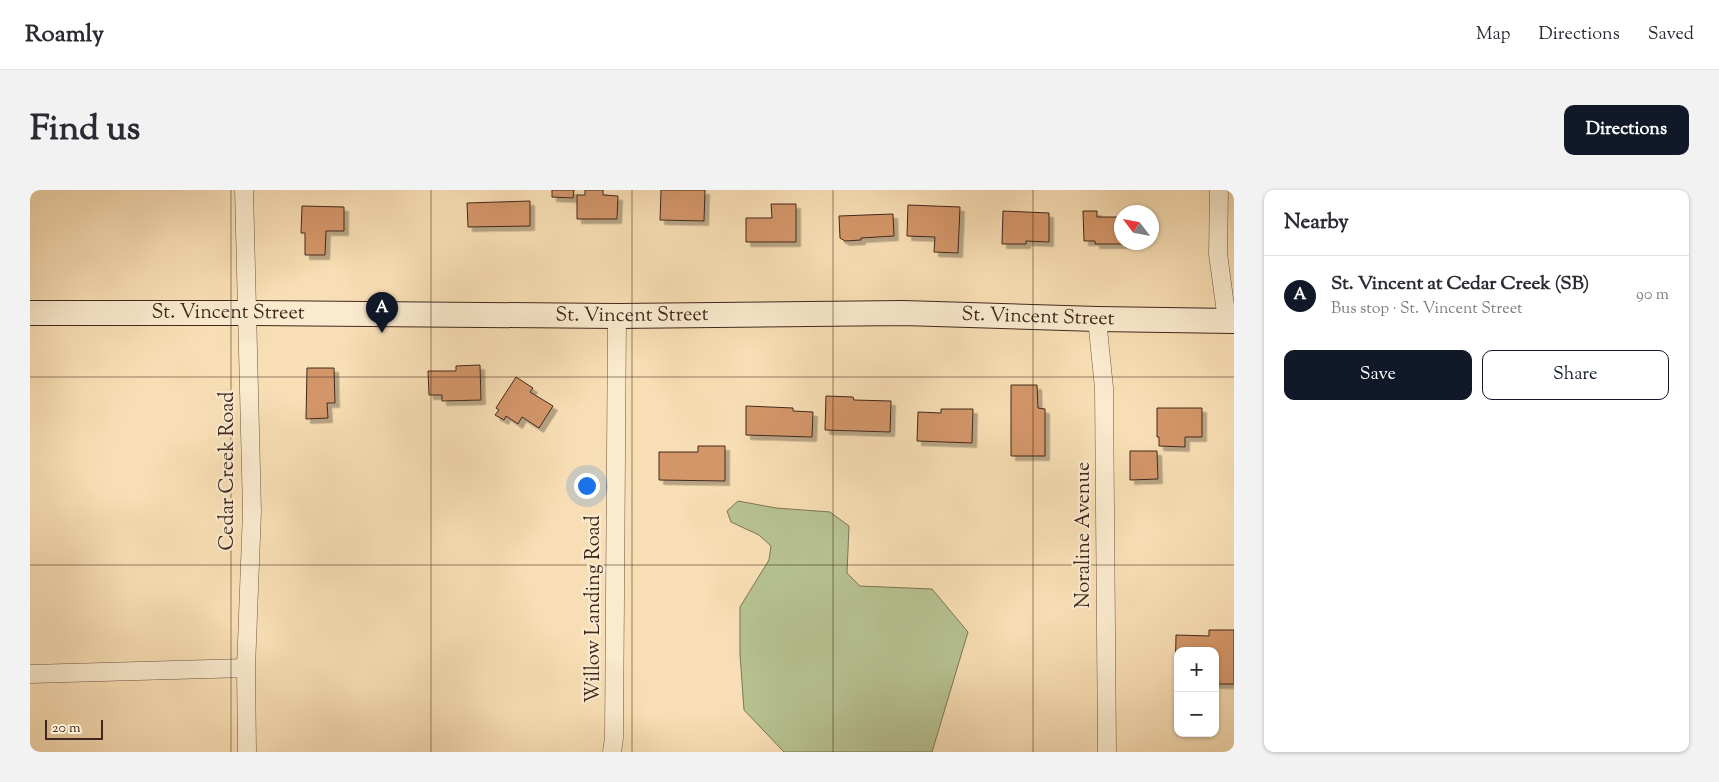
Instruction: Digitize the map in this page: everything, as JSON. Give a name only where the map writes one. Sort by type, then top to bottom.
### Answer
[{"type":"street","name":"Cedar Creek Road","points":[[244,190],[252,511],[246,668],[247,752]]},
{"type":"street","points":[[1219,190],[1218,254],[1230,320]]},
{"type":"street","name":"St. Vincent Street","points":[[30,314],[247,312],[617,316],[903,313],[1097,319],[1230,320]]},
{"type":"street","name":"Willow Landing Road","points":[[612,752],[614,738],[617,316]]},
{"type":"street","name":"Noraline Avenue","points":[[1097,319],[1104,388],[1107,752]]},
{"type":"street","points":[[30,674],[246,668]]},
{"type":"green space","points":[[738,501],[776,508],[830,512],[849,526],[847,573],[860,586],[932,589],[968,632],[932,752],[784,752],[744,710],[740,654],[740,607],[769,560],[771,546],[759,535],[731,522],[727,511]]},
{"type":"building","points":[[552,190],[574,190],[573,198],[552,197]]},
{"type":"building","points":[[585,190],[603,190],[603,195],[618,196],[617,219],[577,219],[577,195],[585,195]]},
{"type":"building","points":[[661,190],[705,190],[704,221],[660,220]]},
{"type":"building","points":[[530,201],[530,226],[468,227],[467,203]]},
{"type":"building","points":[[771,204],[796,204],[796,242],[746,242],[746,218],[772,218]]},
{"type":"building","points":[[908,205],[960,207],[958,253],[934,252],[935,237],[907,236]]},
{"type":"building","points":[[302,206],[344,207],[344,231],[326,231],[325,255],[305,255],[305,233],[301,233]]},
{"type":"building","points":[[1003,211],[1049,213],[1049,242],[1026,241],[1026,244],[1002,244]]},
{"type":"building","points":[[1083,211],[1097,211],[1097,217],[1114,217],[1114,244],[1095,244],[1095,241],[1084,241]]},
{"type":"building","points":[[893,214],[894,236],[845,241],[840,238],[839,216]]},
{"type":"building","points":[[480,365],[481,400],[442,401],[442,395],[429,395],[428,371],[456,371],[456,366]]},
{"type":"building","points":[[307,368],[334,368],[335,403],[327,403],[328,418],[306,419]]},
{"type":"building","points":[[516,377],[533,388],[530,392],[553,406],[539,428],[522,417],[518,424],[506,416],[504,420],[495,415],[499,410],[496,408]]},
{"type":"building","points":[[1011,385],[1037,385],[1038,408],[1045,409],[1045,456],[1011,456]]},
{"type":"building","points":[[826,396],[853,397],[854,400],[891,401],[890,432],[825,430]]},
{"type":"building","points":[[746,406],[793,408],[793,411],[813,412],[812,437],[746,435]]},
{"type":"building","points":[[1157,408],[1202,408],[1202,437],[1185,437],[1185,447],[1159,446],[1159,437],[1157,437]]},
{"type":"building","points":[[941,409],[973,409],[972,443],[917,441],[918,412],[941,413]]},
{"type":"building","points":[[698,446],[725,446],[725,481],[659,480],[659,452],[698,452]]},
{"type":"building","points":[[1130,451],[1157,451],[1158,479],[1130,480]]},
{"type":"building","points":[[1209,630],[1234,630],[1234,684],[1219,684],[1219,647],[1176,647],[1176,635],[1209,636]]},
{"type":"place","name":"St. Vincent at Cedar Creek (SB)","points":[[382,333]]}]
